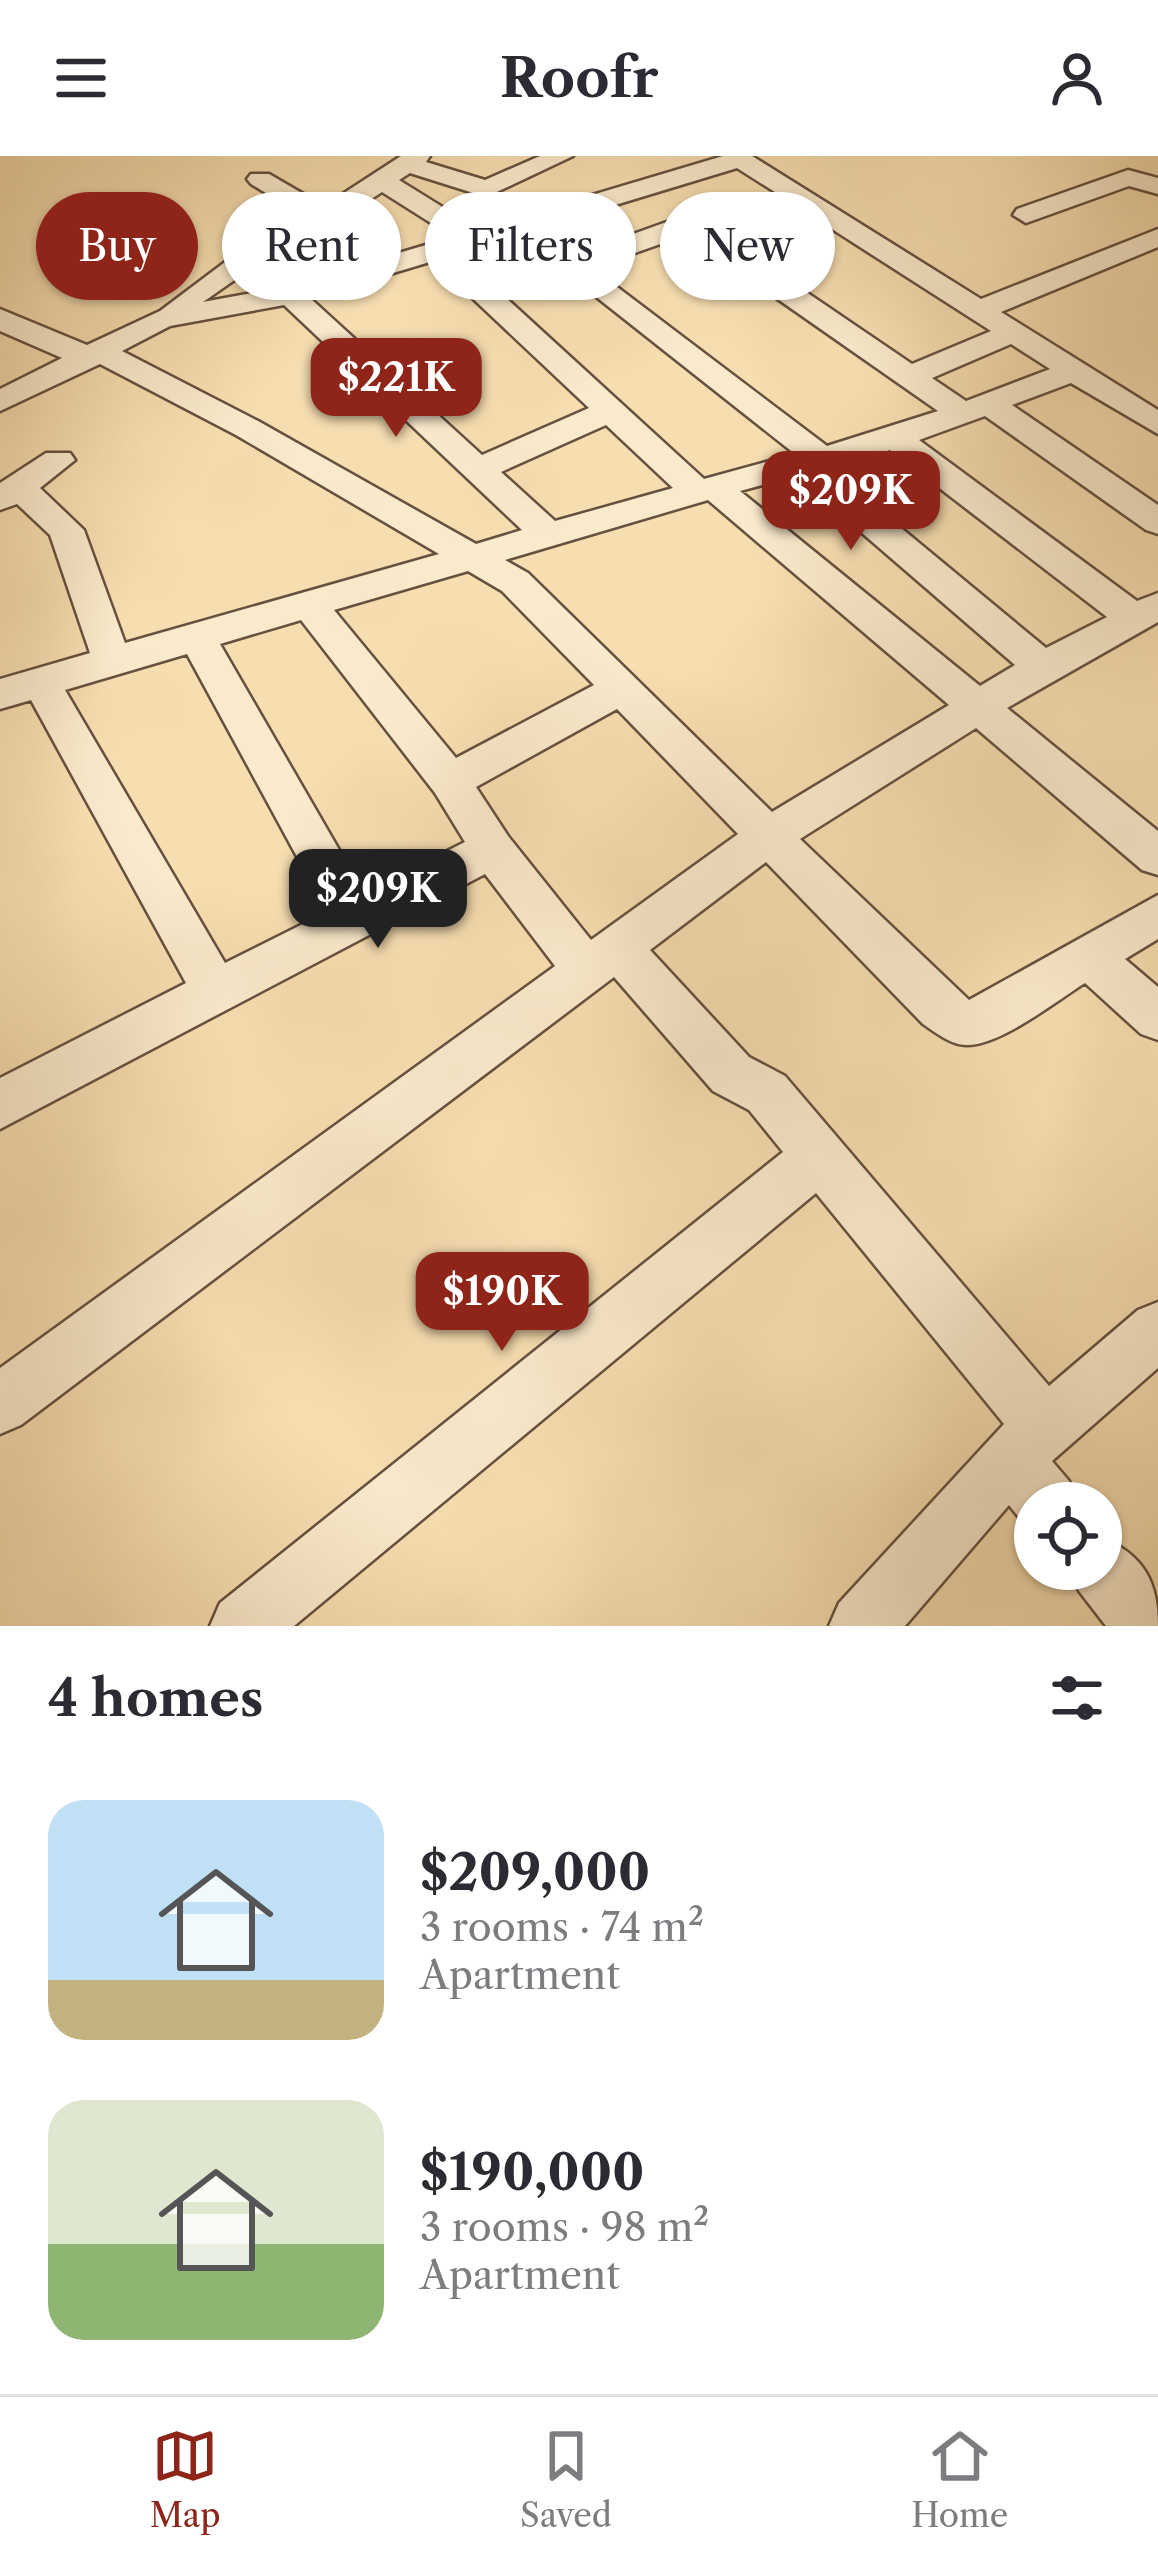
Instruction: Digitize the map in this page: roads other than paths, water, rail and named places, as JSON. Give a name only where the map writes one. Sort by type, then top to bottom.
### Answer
[{"type":"street","points":[[365,192],[413,160],[486,189],[561,156]]},
{"type":"street","points":[[626,192],[737,158],[791,192]]},
{"type":"street","points":[[260,178],[283,192]]},
{"type":"street","points":[[1026,215],[1128,178],[1158,186]]},
{"type":"street","points":[[383,181],[425,208]]},
{"type":"street","points":[[835,219],[1158,424]]},
{"type":"street","points":[[980,310],[1158,237]]},
{"type":"street","points":[[0,401],[162,319],[222,276]]},
{"type":"street","points":[[162,319],[263,300]]},
{"type":"street","points":[[295,300],[548,536]]},
{"type":"street","points":[[491,300],[610,411],[1158,857]]},
{"type":"street","points":[[614,300],[815,463],[1043,667]]},
{"type":"street","points":[[799,300],[909,376],[976,409],[1158,522]]},
{"type":"street","points":[[0,318],[22,333],[88,356],[106,355],[477,556],[514,581],[940,1008],[964,1023],[984,1019],[1158,915]]},
{"type":"street","points":[[909,376],[1014,332]]},
{"type":"street","points":[[214,990],[20,688],[706,490],[815,463],[1074,371]]},
{"type":"street","points":[[477,470],[610,411]]},
{"type":"street","points":[[0,1404],[770,835],[1043,667],[1146,612],[895,438]]},
{"type":"street","points":[[58,460],[9,492],[66,530],[112,661]]},
{"type":"street","points":[[309,604],[450,781],[492,849],[603,960],[730,1075],[767,1094],[821,1155],[1034,1462]]},
{"type":"street","points":[[196,637],[353,918]]},
{"type":"street","points":[[450,781],[623,688]]},
{"type":"street","points":[[0,1104],[492,849]]},
{"type":"street","points":[[1088,956],[1158,1018]]},
{"type":"street","points":[[243,1626],[821,1155]]},
{"type":"street","points":[[862,1626],[1034,1462],[1158,1330]]},
{"type":"street","points":[[1118,1590],[1147,1626]]}]
